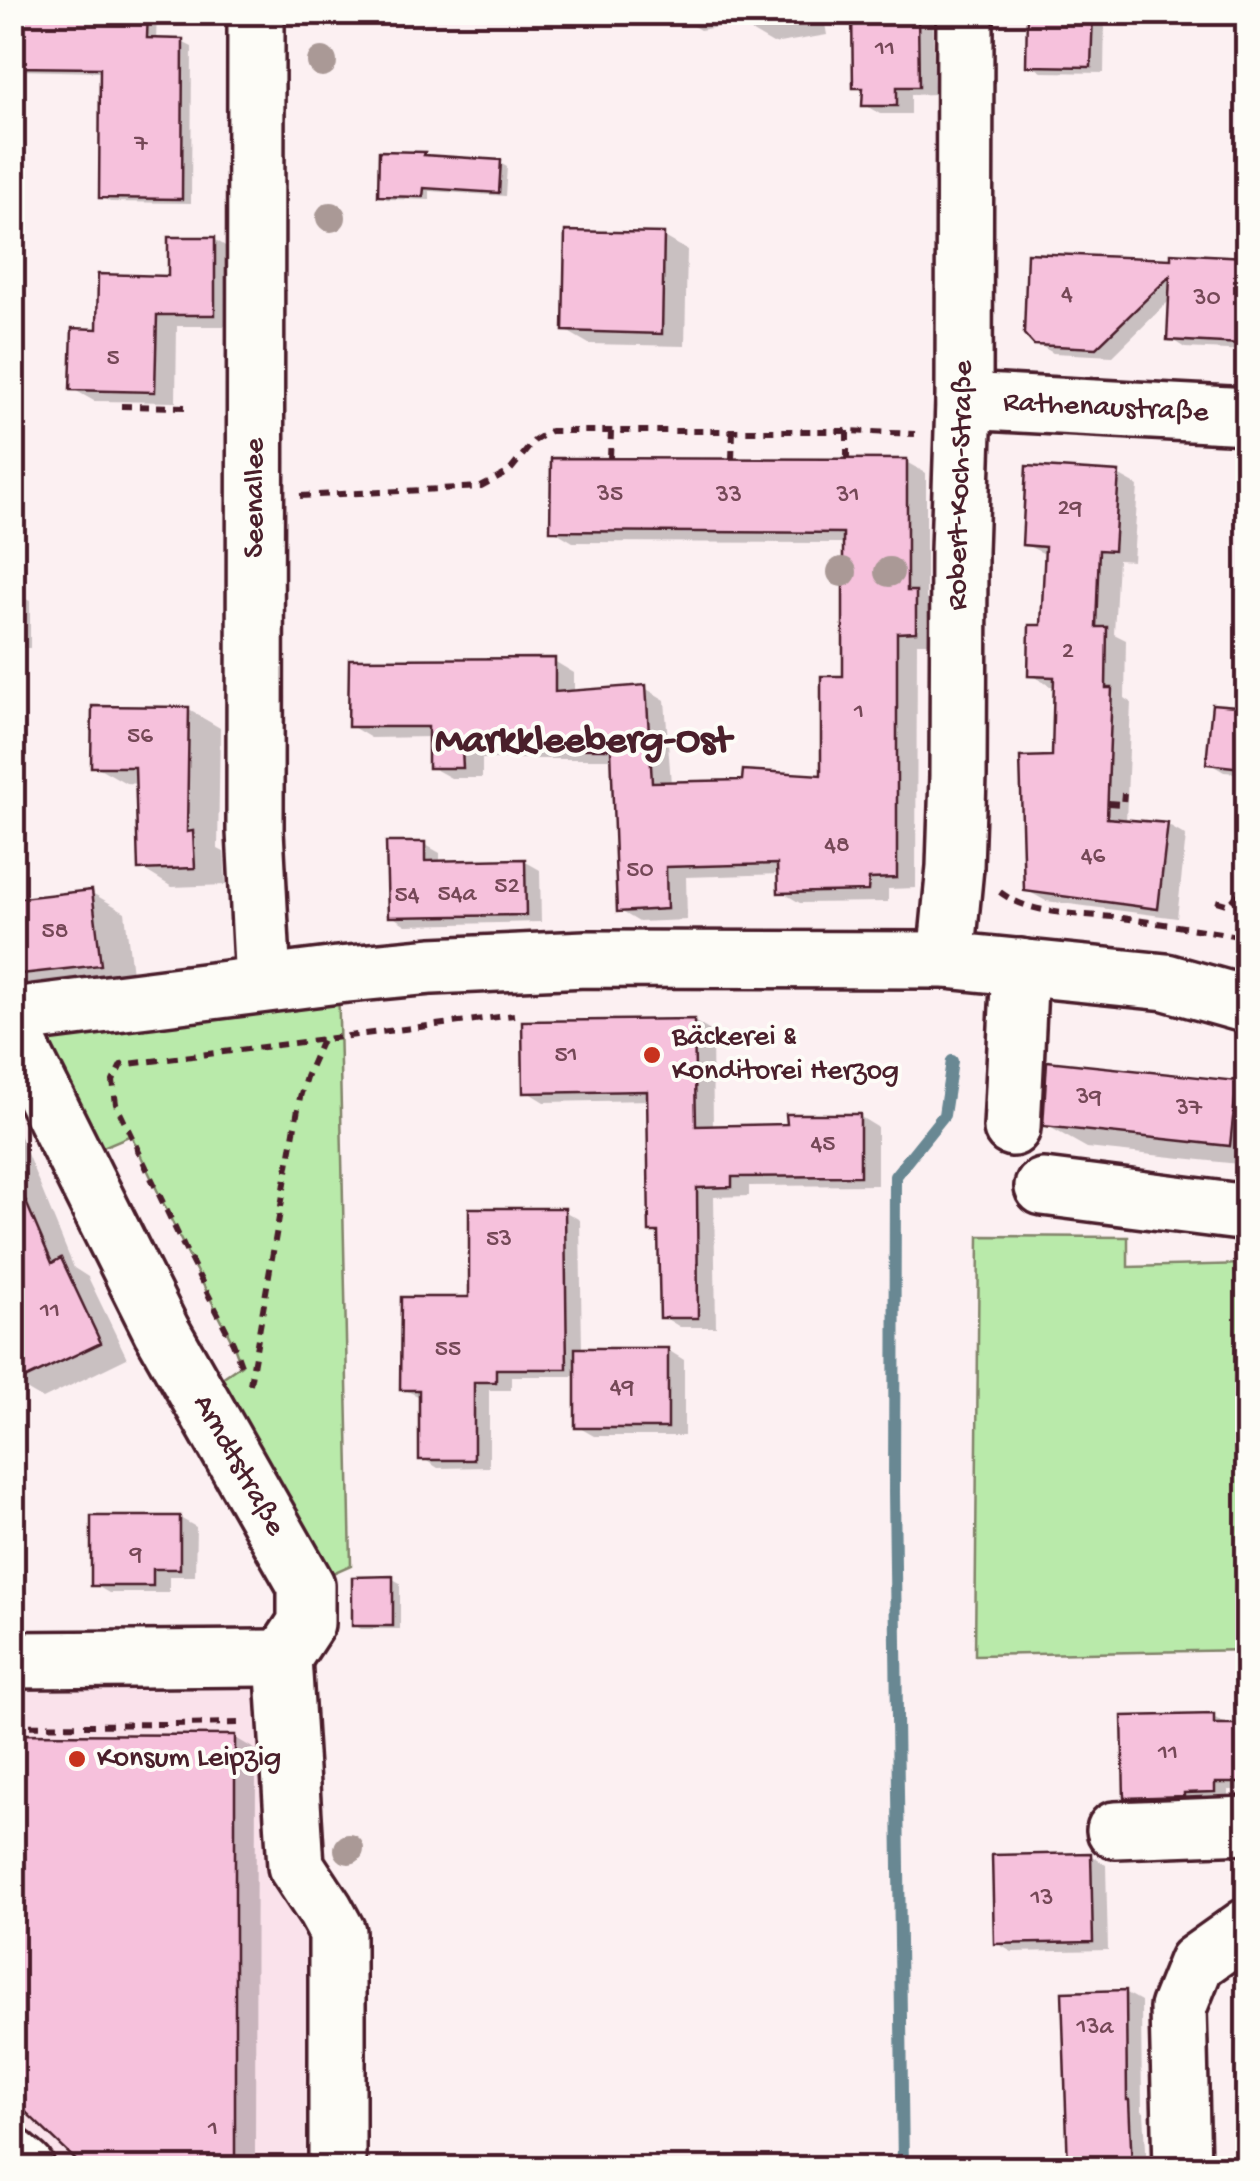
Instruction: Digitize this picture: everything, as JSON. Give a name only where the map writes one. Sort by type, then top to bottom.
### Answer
[{"type":"street","name":"Seenallee","points":[[256,12],[254,831],[263,984]]},
{"type":"street","name":"Robert-Koch-Straße","points":[[946,960],[955,867],[959,551],[946,418],[965,12]]},
{"type":"street","name":"Rathenaustraße","points":[[946,418],[1248,416]]},
{"type":"street","points":[[12,1016],[414,967],[542,960],[946,960],[1166,982],[1248,1005]]},
{"type":"street","points":[[1012,1128],[1020,967]]},
{"type":"street","name":"Arndtstraße","points":[[12,1031],[160,1330],[306,1585],[306,1623],[284,1658]]},
{"type":"street","points":[[1043,1187],[1248,1213]]},
{"type":"street","points":[[12,1660],[284,1658],[296,1866],[337,1932],[337,2168]]},
{"type":"street","points":[[1115,1830],[1248,1825]]},
{"type":"street","points":[[1182,2168],[1178,2008],[1196,1963],[1248,1926]]},
{"type":"street","points":[[12,2156],[26,2168]]},
{"type":"path","points":[[121,406],[190,407]]},
{"type":"path","points":[[284,496],[482,487],[508,472],[534,441],[550,430],[847,431],[946,418]]},
{"type":"path","points":[[732,458],[733,431]]},
{"type":"path","points":[[847,431],[848,459]]},
{"type":"path","points":[[610,458],[611,432]]},
{"type":"path","points":[[1108,803],[1123,804],[1124,792]]},
{"type":"path","points":[[1216,901],[1229,905],[1248,882]]},
{"type":"path","points":[[994,883],[1014,903],[1248,938]]},
{"type":"path","points":[[242,1366],[116,1104],[114,1081],[120,1065],[527,1013]]},
{"type":"path","points":[[249,1386],[300,1097],[322,1039]]},
{"type":"path","points":[[12,1726],[287,1721]]},
{"type":"shaded area","points":[[283,1658],[325,1910],[337,2168],[26,2168],[13,2156],[12,1660]]},
{"type":"green space","points":[[338,975],[351,1565],[306,1585],[197,1395],[241,1365],[131,1135],[77,1158],[13,1016]]},
{"type":"green space","points":[[979,1236],[1128,1237],[1128,1267],[1247,1264],[1247,1650],[975,1655]]},
{"type":"building","points":[[12,12],[148,12],[147,38],[183,39],[182,199],[99,198],[100,68],[12,67]]},
{"type":"building","points":[[852,12],[918,12],[919,87],[897,87],[897,106],[862,106],[863,88],[853,88]]},
{"type":"building","points":[[1027,12],[1093,12],[1091,67],[1026,66]]},
{"type":"building","points":[[379,151],[501,160],[499,193],[424,188],[423,197],[378,196]]},
{"type":"building","points":[[565,231],[664,233],[662,334],[563,331]]},
{"type":"building","points":[[168,237],[215,237],[215,315],[157,315],[155,392],[70,390],[72,328],[97,329],[98,274],[168,276]]},
{"type":"building","points":[[1027,253],[1171,259],[1171,253],[1246,257],[1242,344],[1167,340],[1170,276],[1096,348],[1034,345],[1024,334]]},
{"type":"building","points":[[551,458],[907,459],[907,591],[916,591],[916,632],[897,633],[897,878],[869,879],[868,891],[778,893],[777,864],[666,867],[667,909],[617,912],[611,749],[462,748],[463,768],[428,768],[428,727],[348,727],[349,659],[555,658],[555,692],[646,685],[652,782],[742,780],[743,770],[821,775],[821,676],[843,676],[843,533],[550,531]]},
{"type":"building","points":[[1026,466],[1119,472],[1114,551],[1099,550],[1096,627],[1107,627],[1106,688],[1112,688],[1107,818],[1168,823],[1158,909],[1024,891],[1020,757],[1052,756],[1054,677],[1028,676],[1029,625],[1041,625],[1045,547],[1022,545]]},
{"type":"building","points":[[1212,704],[1248,707],[1243,768],[1206,764]]},
{"type":"building","points":[[92,706],[189,707],[187,832],[193,831],[195,868],[138,870],[135,767],[91,767]]},
{"type":"building","points":[[386,842],[425,842],[425,861],[525,859],[526,915],[388,917]]},
{"type":"building","points":[[92,890],[101,965],[12,975],[12,899]]},
{"type":"building","points":[[694,1019],[696,1126],[787,1124],[786,1114],[860,1114],[860,1176],[732,1177],[732,1187],[697,1188],[698,1318],[660,1318],[658,1232],[649,1232],[647,1091],[523,1093],[522,1021]]},
{"type":"building","points":[[1047,1061],[1237,1081],[1230,1146],[1043,1126]]},
{"type":"building","points":[[12,1169],[52,1263],[61,1258],[101,1343],[12,1385]]},
{"type":"building","points":[[469,1208],[565,1208],[567,1369],[496,1369],[496,1382],[474,1382],[474,1460],[419,1460],[419,1390],[400,1390],[401,1297],[469,1297]]},
{"type":"building","points":[[575,1348],[668,1348],[668,1428],[575,1428]]},
{"type":"building","points":[[91,1516],[180,1516],[180,1569],[153,1569],[153,1586],[91,1586]]},
{"type":"building","points":[[393,1576],[393,1626],[352,1626],[352,1577]]},
{"type":"building","points":[[1214,1714],[1214,1724],[1240,1724],[1242,1783],[1215,1783],[1215,1792],[1184,1796],[1124,1798],[1122,1716]]},
{"type":"building","points":[[12,1734],[235,1735],[235,2168],[84,2168],[12,2099]]},
{"type":"building","points":[[1091,1853],[1093,1942],[994,1944],[992,1855]]},
{"type":"building","points":[[1126,1990],[1132,2168],[1068,2168],[1062,1992]]},
{"type":"waterway","points":[[903,2168],[894,1492],[895,1176],[944,1115],[952,1061]]},
{"type":"place","name":"Bäckerei & Konditorei Herzog","points":[[652,1055]]},
{"type":"place","name":"Konsum Leipzig","points":[[77,1759]]},
{"type":"district","name":"Markkleeberg-Ost","points":[[583,742]]}]
